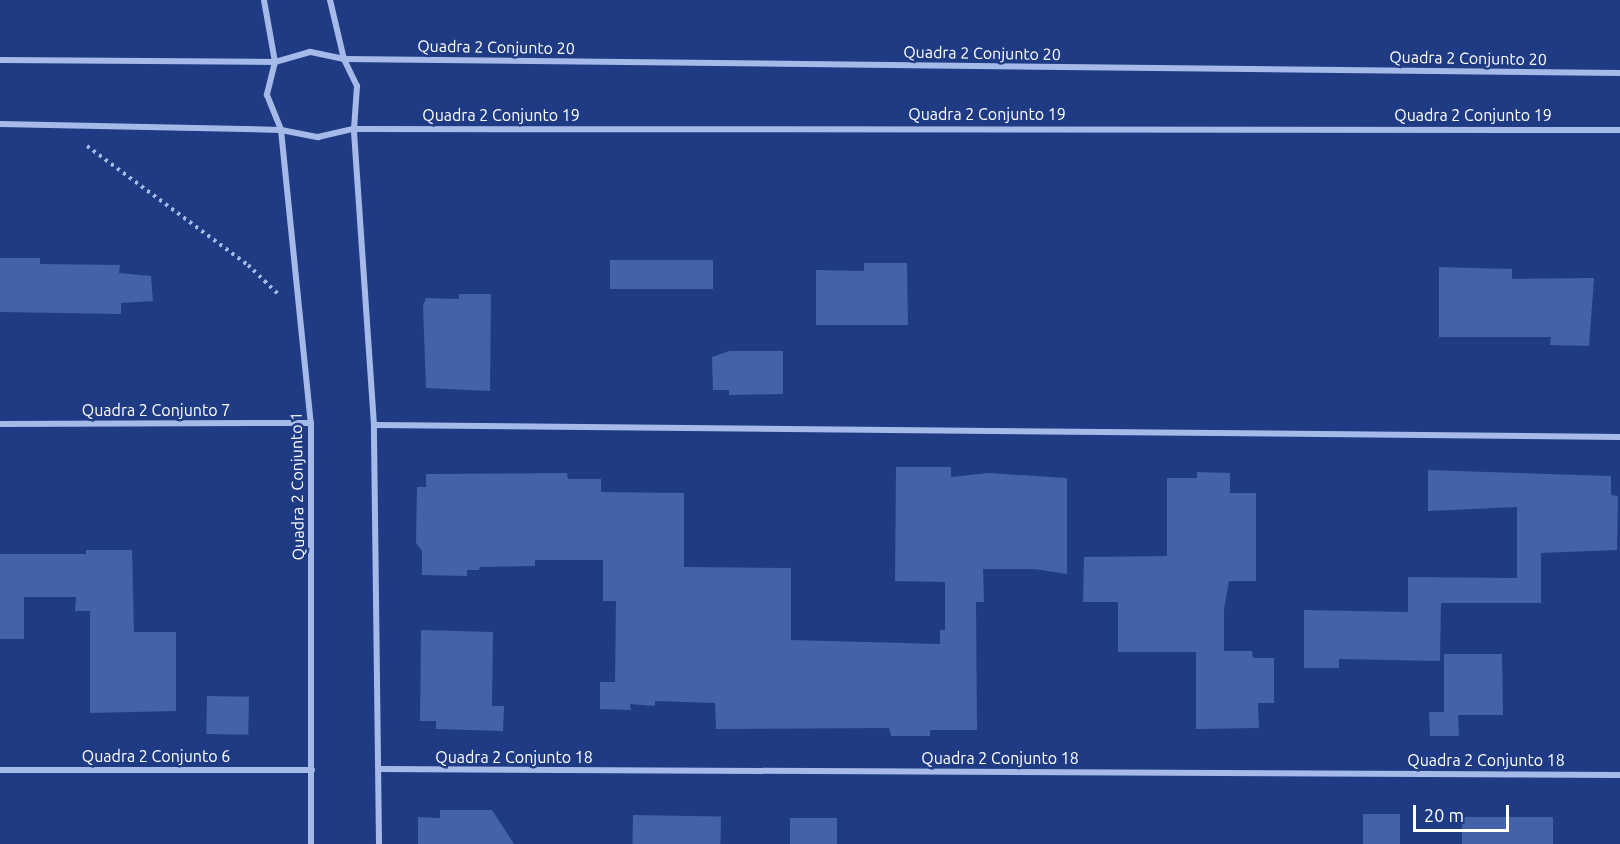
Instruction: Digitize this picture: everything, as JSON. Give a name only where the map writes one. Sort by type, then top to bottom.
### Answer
[{"type":"street","points":[[264,0],[274,62],[267,96],[281,130]]},
{"type":"street","points":[[330,0],[344,59],[357,86],[354,129],[374,426],[380,770],[379,844]]},
{"type":"street","points":[[0,60],[274,62],[310,52],[344,59]]},
{"type":"street","name":"Quadra 2 Conjunto 20","points":[[344,59],[1620,73]]},
{"type":"street","points":[[0,124],[281,130],[318,136],[354,129]]},
{"type":"street","name":"Quadra 2 Conjunto 19","points":[[354,129],[1620,130]]},
{"type":"street","name":"Quadra 2 Conjunto 1","points":[[281,130],[311,423],[311,844]]},
{"type":"street","name":"Quadra 2 Conjunto 7","points":[[0,424],[311,423]]},
{"type":"street","points":[[374,426],[1620,437]]},
{"type":"street","name":"Quadra 2 Conjunto 6","points":[[0,770],[312,770]]},
{"type":"street","name":"Quadra 2 Conjunto 18","points":[[380,770],[1620,774]]},
{"type":"path","points":[[57,125],[248,265],[300,316]]},
{"type":"building","points":[[0,258],[40,258],[40,264],[120,265],[119,273],[151,276],[153,301],[121,303],[121,314],[0,312]]},
{"type":"building","points":[[610,260],[713,260],[713,289],[610,289]]},
{"type":"building","points":[[864,263],[907,263],[908,325],[816,325],[816,270],[864,271]]},
{"type":"building","points":[[1439,267],[1512,269],[1512,279],[1594,278],[1589,346],[1550,345],[1551,337],[1439,337]]},
{"type":"building","points":[[459,294],[491,294],[490,391],[426,388],[423,306],[426,298],[459,299]]},
{"type":"building","points":[[729,351],[783,351],[783,394],[729,395],[729,390],[713,390],[712,357]]},
{"type":"building","points":[[896,467],[951,467],[951,477],[988,473],[1067,478],[1067,574],[1034,569],[983,569],[984,602],[976,602],[977,730],[930,730],[930,736],[891,736],[889,728],[716,729],[715,703],[655,701],[655,706],[630,704],[631,710],[600,709],[600,682],[615,682],[616,601],[603,601],[603,560],[535,560],[535,566],[480,567],[479,570],[467,570],[467,576],[422,575],[422,551],[416,543],[417,487],[426,487],[426,474],[567,473],[568,479],[601,479],[601,492],[684,493],[684,567],[791,568],[791,640],[940,644],[940,630],[945,630],[945,582],[895,581]]},
{"type":"building","points":[[1428,470],[1611,476],[1611,495],[1618,496],[1617,550],[1541,553],[1541,603],[1441,603],[1440,661],[1339,659],[1339,668],[1304,668],[1304,610],[1408,612],[1408,577],[1517,578],[1517,507],[1428,511]]},
{"type":"building","points":[[1197,472],[1230,473],[1230,493],[1256,493],[1256,581],[1229,581],[1224,609],[1224,651],[1252,651],[1253,658],[1274,658],[1274,703],[1258,703],[1259,728],[1196,729],[1196,652],[1118,652],[1118,602],[1083,602],[1084,557],[1167,556],[1167,478],[1197,478]]},
{"type":"building","points":[[86,550],[132,550],[134,632],[176,632],[176,711],[90,713],[90,611],[75,611],[76,597],[24,597],[24,639],[0,639],[0,554],[86,554]]},
{"type":"building","points":[[421,630],[493,632],[492,706],[504,706],[503,731],[436,729],[436,721],[420,721]]},
{"type":"building","points":[[1444,654],[1502,654],[1503,715],[1458,715],[1459,736],[1430,736],[1429,712],[1444,712]]},
{"type":"building","points":[[207,696],[249,697],[248,735],[206,734]]},
{"type":"building","points":[[440,810],[492,810],[514,844],[418,844],[418,817],[440,818]]},
{"type":"building","points":[[1363,814],[1400,814],[1400,844],[1363,844]]},
{"type":"building","points":[[633,815],[721,817],[721,844],[632,844]]},
{"type":"building","points":[[1462,817],[1553,817],[1553,844],[1462,844]]},
{"type":"building","points":[[790,818],[837,818],[837,844],[790,844]]}]
